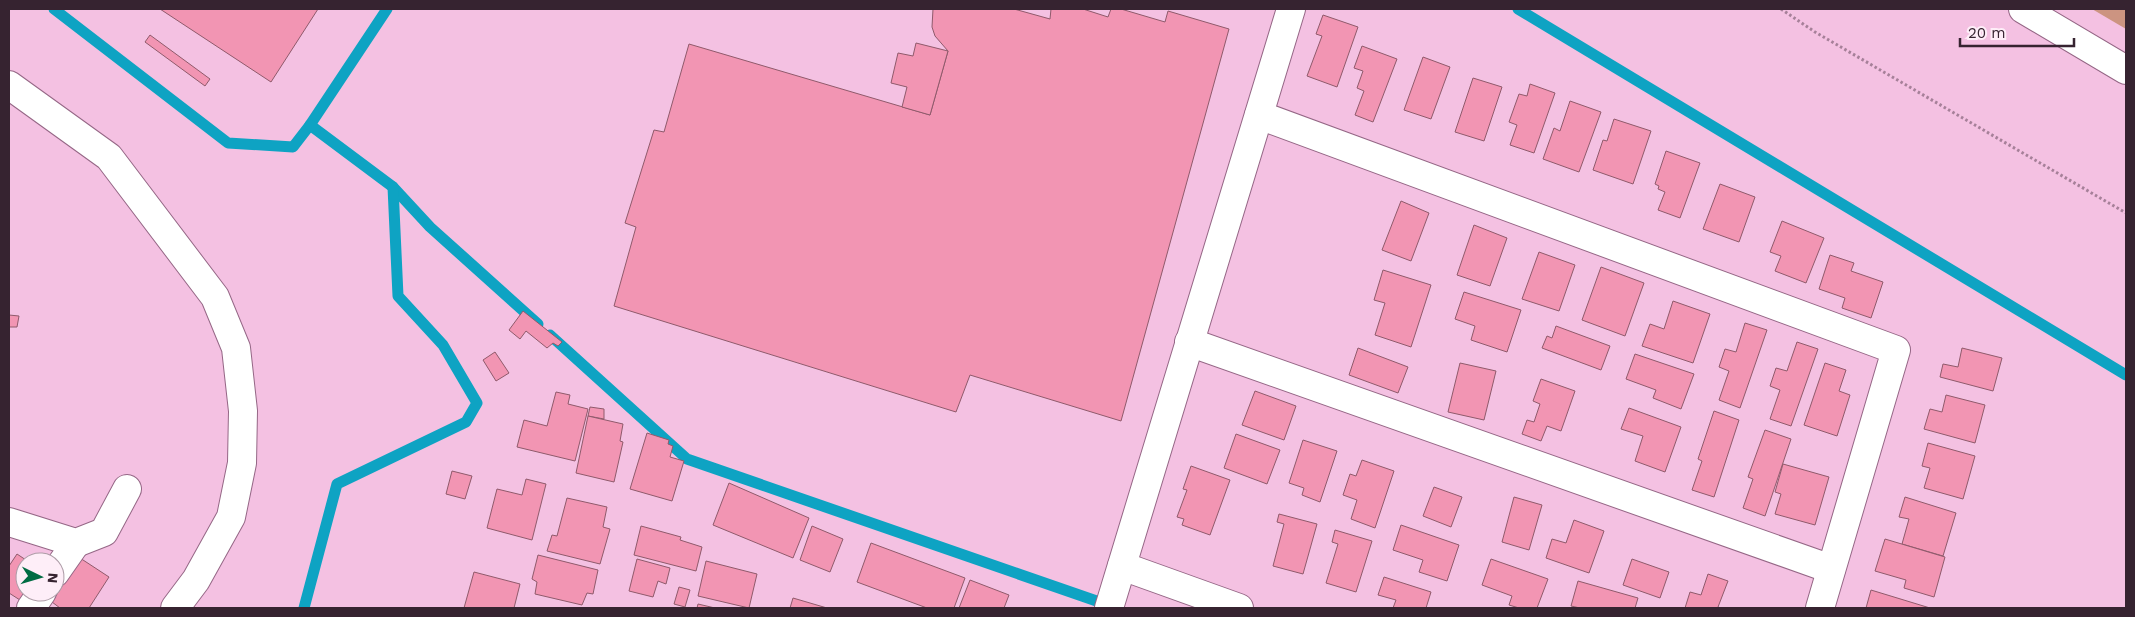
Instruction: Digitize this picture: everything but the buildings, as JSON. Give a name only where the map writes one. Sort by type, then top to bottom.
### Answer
[{"type":"street","points":[[1109,608],[1291,9]]},
{"type":"street","points":[[2023,9],[2126,70]]},
{"type":"street","points":[[9,85],[109,157],[215,297],[236,348],[242,411],[242,464],[231,516],[196,580],[174,608]]},
{"type":"street","points":[[1258,115],[1896,350],[1820,608]]},
{"type":"street","points":[[1190,342],[1831,569]]},
{"type":"street","points":[[65,559],[76,543],[104,532],[127,489]]},
{"type":"street","points":[[9,522],[76,543]]},
{"type":"street","points":[[1122,566],[1239,608]]},
{"type":"path","points":[[1781,9],[1824,37],[2126,213]]},
{"type":"shaded area","points":[[2092,9],[2126,9],[2126,29]]},
{"type":"waterway","points":[[54,9],[228,143],[293,147],[310,125],[387,9]]},
{"type":"waterway","points":[[1518,9],[2126,375]]},
{"type":"waterway","points":[[310,125],[393,187],[430,227],[538,324]]},
{"type":"waterway","points":[[304,608],[337,484],[466,422],[477,403],[443,345],[398,296],[393,187]]},
{"type":"waterway","points":[[550,335],[687,459],[1111,606]]}]
